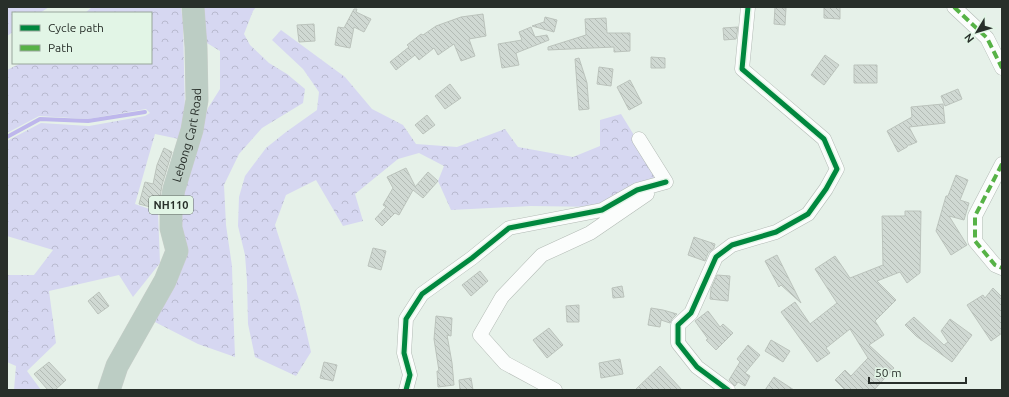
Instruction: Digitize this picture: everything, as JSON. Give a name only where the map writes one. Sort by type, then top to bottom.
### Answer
[{"type":"highway","name":"Lebong Cart Road","points":[[109,390],[117,366],[165,281],[177,251],[171,228],[171,205],[174,189],[192,130],[197,100],[196,47],[193,7]]},
{"type":"street","points":[[728,390],[697,367],[678,343],[678,325],[691,313],[716,257],[732,246],[776,232],[808,214],[838,170],[824,139],[742,69],[748,7]]},
{"type":"street","points":[[954,7],[987,38],[1002,68]]},
{"type":"street","points":[[639,139],[666,182]]},
{"type":"street","points":[[1002,164],[975,216],[975,241],[995,265],[1002,268]]},
{"type":"street","points":[[406,390],[410,375],[404,353],[406,319],[422,294],[472,258],[509,228],[602,210],[637,190],[666,182]]},
{"type":"street","points":[[555,390],[505,363],[480,335],[502,297],[542,255],[590,233],[666,182]]},
{"type":"street","points":[[97,390],[102,381],[117,366]]},
{"type":"green space","points":[[7,7],[49,7],[42,12],[12,12],[12,33],[7,36]]},
{"type":"green space","points":[[92,7],[181,7],[183,23],[185,113],[179,139],[155,134],[135,204],[158,212],[160,263],[133,297],[119,275],[49,291],[56,343],[27,371],[41,390],[14,390],[16,366],[7,362],[7,275],[34,275],[53,250],[7,236],[7,141],[41,123],[89,126],[145,116],[150,113],[146,109],[88,119],[39,116],[7,133],[7,70],[19,64],[152,64],[152,12],[86,12]]},
{"type":"green space","points":[[200,7],[256,7],[244,34],[250,45],[269,63],[287,74],[305,89],[303,103],[262,128],[239,154],[224,185],[226,225],[232,266],[235,357],[198,344],[149,319],[175,225],[184,164],[208,108],[220,89],[220,51],[207,43]]},
{"type":"green space","points":[[281,30],[345,77],[372,109],[403,125],[416,144],[457,147],[505,129],[518,147],[573,157],[600,146],[600,120],[621,114],[661,179],[600,207],[531,206],[451,210],[438,181],[444,166],[419,153],[398,159],[355,194],[363,221],[343,226],[316,180],[286,195],[275,225],[299,300],[311,352],[296,376],[255,357],[248,324],[245,255],[238,226],[239,197],[245,176],[266,148],[317,110],[319,92],[303,69],[272,40]]},
{"type":"building","points":[[775,7],[786,8],[785,25],[774,24]]},
{"type":"building","points":[[824,7],[840,7],[840,19],[824,18]]},
{"type":"building","points":[[354,9],[357,9],[356,12],[371,19],[364,32],[354,27],[350,48],[335,45],[338,27],[344,28]]},
{"type":"building","points":[[483,14],[486,36],[469,39],[475,56],[461,61],[454,44],[438,55],[434,48],[419,60],[415,55],[396,70],[390,62],[409,47],[407,45],[421,34],[423,35],[436,26],[461,17]]},
{"type":"building","points":[[545,17],[557,20],[554,32],[532,26],[544,22]]},
{"type":"building","points":[[606,18],[607,33],[630,33],[630,51],[614,52],[614,47],[548,50],[548,47],[586,35],[585,19]]},
{"type":"building","points":[[314,24],[315,41],[299,42],[297,25]]},
{"type":"building","points":[[531,27],[535,37],[547,35],[549,40],[516,53],[519,65],[502,68],[498,44],[522,40],[519,32]]},
{"type":"building","points":[[738,27],[736,39],[724,40],[723,28]]},
{"type":"building","points":[[825,55],[839,65],[824,85],[811,75]]},
{"type":"building","points":[[651,57],[665,58],[665,68],[651,68]]},
{"type":"building","points":[[579,58],[587,83],[589,109],[579,110],[575,59]]},
{"type":"building","points":[[854,65],[877,65],[877,83],[854,83]]},
{"type":"building","points":[[599,67],[613,69],[611,86],[597,84]]},
{"type":"building","points":[[630,80],[642,103],[629,110],[617,87]]},
{"type":"building","points":[[450,84],[461,98],[445,109],[435,96]]},
{"type":"building","points":[[958,89],[962,99],[945,106],[941,96]]},
{"type":"building","points":[[943,104],[945,123],[909,127],[917,142],[908,145],[898,152],[887,131],[912,117],[911,107]]},
{"type":"building","points":[[427,115],[435,125],[423,134],[415,125]]},
{"type":"building","points":[[164,148],[172,152],[162,185],[158,209],[139,204],[145,182],[153,184],[157,165]]},
{"type":"building","points":[[406,168],[415,187],[428,172],[438,181],[423,198],[413,190],[399,215],[395,213],[382,226],[375,219],[386,207],[383,205],[393,188],[387,177]]},
{"type":"building","points":[[956,175],[968,180],[960,200],[969,203],[964,220],[949,216],[967,245],[951,255],[936,231],[946,196],[948,196]]},
{"type":"building","points":[[905,211],[921,211],[920,273],[907,283],[900,272],[877,281],[896,300],[875,321],[884,335],[869,345],[894,368],[874,390],[845,390],[835,380],[845,370],[851,376],[868,358],[850,329],[826,348],[830,353],[817,362],[781,312],[795,302],[810,324],[837,303],[815,269],[835,256],[850,278],[883,265],[882,216],[905,216]]},
{"type":"building","points":[[694,237],[715,244],[714,248],[708,253],[705,261],[688,255]]},
{"type":"building","points":[[373,248],[386,251],[381,270],[368,266]]},
{"type":"building","points":[[777,255],[801,303],[781,285],[779,287],[765,261]]},
{"type":"building","points":[[480,271],[488,281],[471,296],[462,285]]},
{"type":"building","points":[[717,275],[730,276],[728,301],[710,299],[711,289]]},
{"type":"building","points":[[622,286],[624,297],[613,298],[612,288]]},
{"type":"building","points":[[993,288],[1002,297],[1002,333],[991,341],[967,305],[983,295],[985,298]]},
{"type":"building","points":[[99,292],[109,306],[98,314],[88,301]]},
{"type":"building","points":[[579,305],[579,322],[567,322],[566,306]]},
{"type":"building","points":[[651,308],[677,314],[670,323],[661,320],[660,327],[648,325]]},
{"type":"building","points":[[708,311],[720,327],[723,324],[733,333],[716,350],[706,340],[708,339],[695,321]]},
{"type":"building","points":[[436,316],[452,318],[451,336],[447,335],[454,385],[438,387],[437,371],[439,371],[434,339]]},
{"type":"building","points":[[914,317],[944,345],[948,342],[941,331],[950,319],[972,335],[952,362],[916,336],[905,325]]},
{"type":"building","points":[[549,328],[563,345],[547,358],[533,340]]},
{"type":"building","points":[[771,340],[790,351],[783,362],[765,351]]},
{"type":"building","points":[[748,345],[760,355],[745,373],[750,376],[745,386],[738,382],[735,386],[729,380],[740,362],[737,359]]},
{"type":"building","points":[[620,359],[623,374],[601,378],[599,363]]},
{"type":"building","points":[[49,362],[66,380],[55,390],[48,390],[34,374]]},
{"type":"building","points":[[324,362],[337,365],[333,381],[320,378]]},
{"type":"building","points":[[660,366],[682,390],[635,390]]},
{"type":"building","points":[[774,377],[794,390],[765,390]]},
{"type":"building","points":[[471,378],[473,390],[460,390],[459,380]]},
{"type":"waterway","points":[[7,137],[40,119],[88,121],[145,112]]},
{"type":"marked path","points":[[954,7],[987,38],[1002,68]]},
{"type":"marked path","points":[[1002,164],[975,216],[975,241],[995,265],[1002,268]]},
{"type":"cycle path","points":[[728,390],[697,367],[678,343],[678,325],[691,313],[716,257],[732,245],[776,232],[808,214],[826,189],[837,169],[824,139],[742,69],[748,7]]},
{"type":"cycle path","points":[[406,390],[410,375],[404,353],[406,319],[422,294],[472,258],[509,228],[602,210],[637,190],[666,182]]}]
